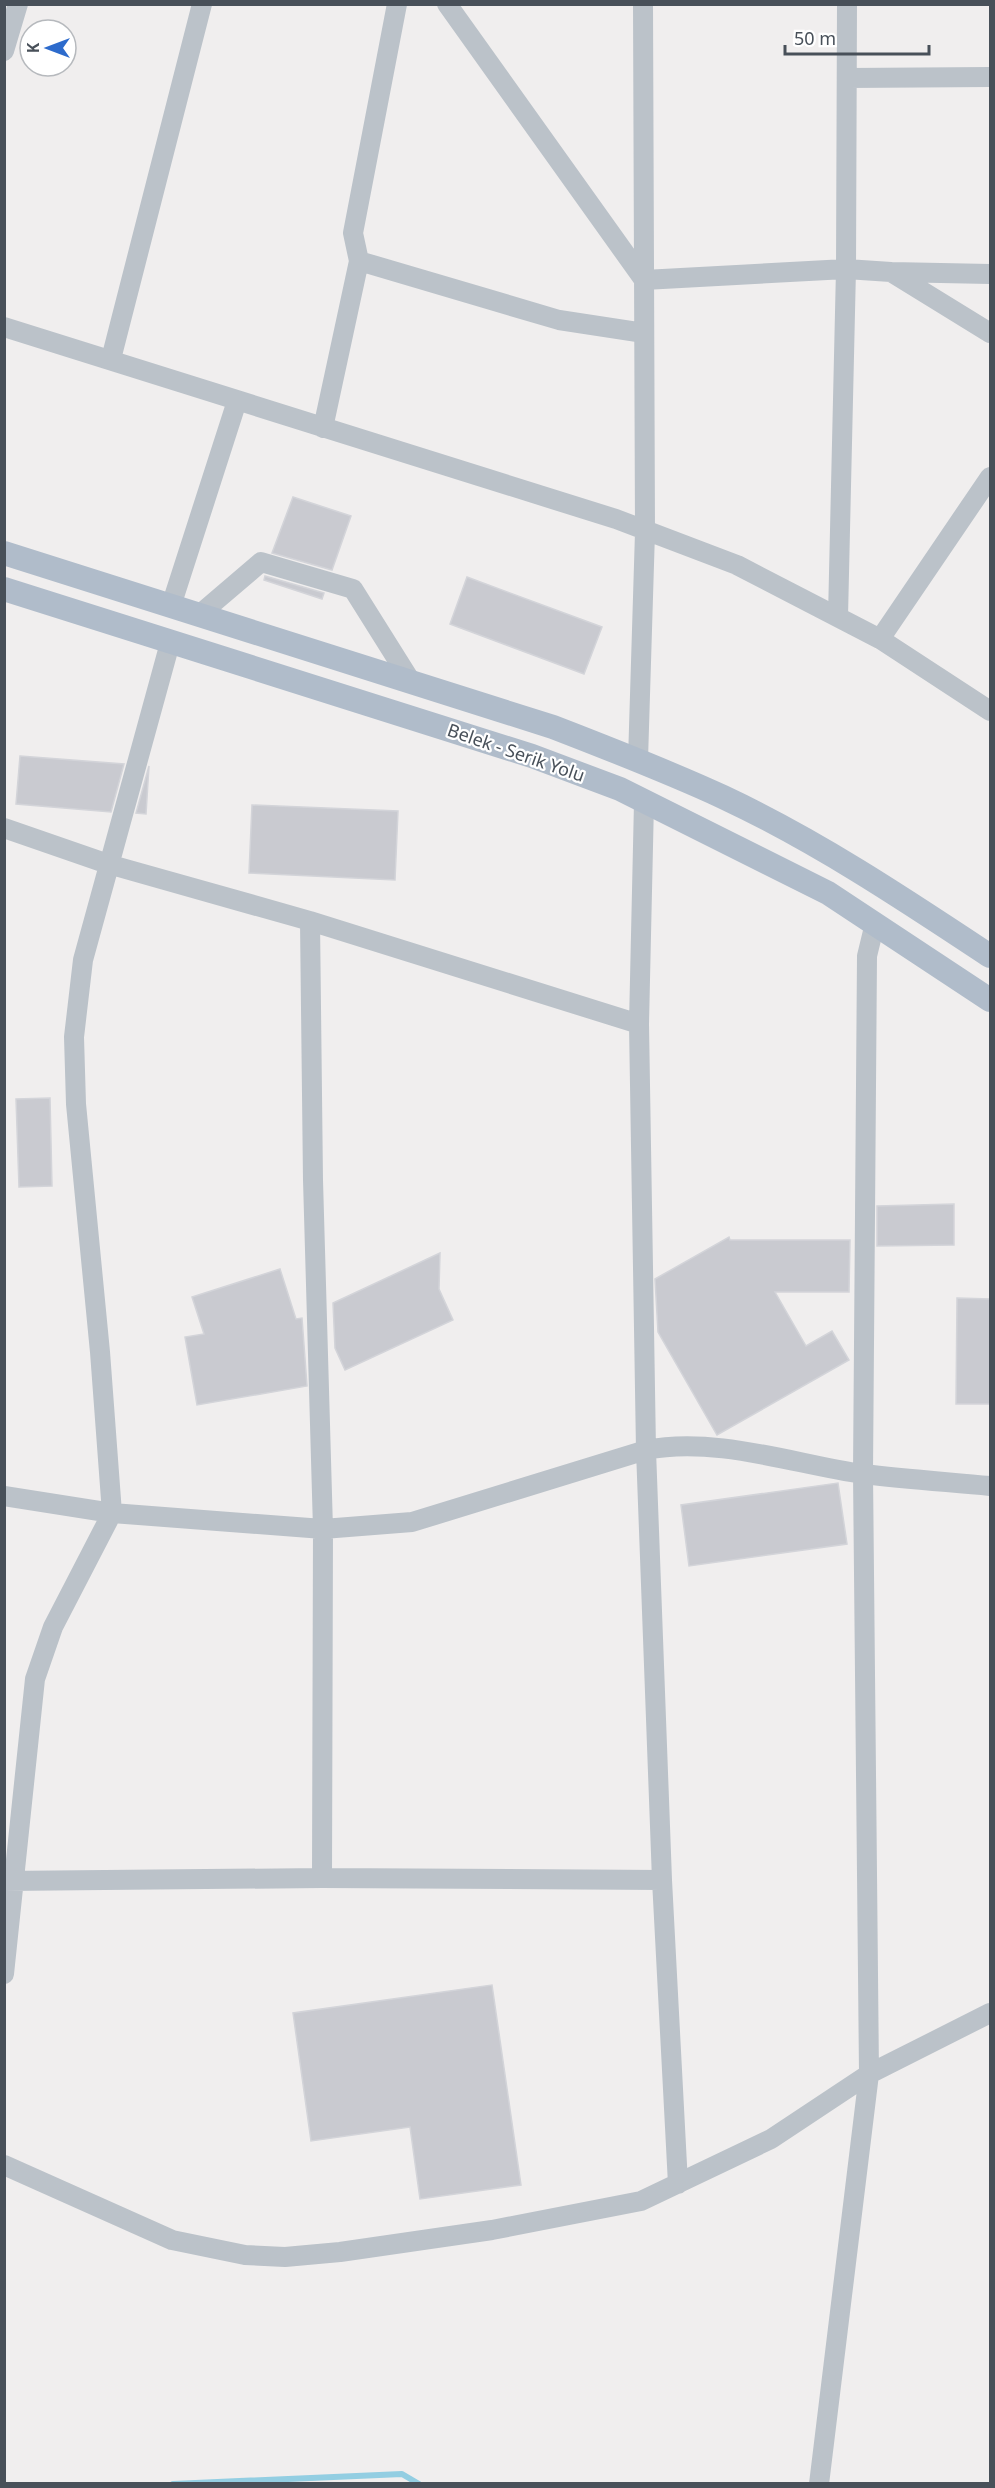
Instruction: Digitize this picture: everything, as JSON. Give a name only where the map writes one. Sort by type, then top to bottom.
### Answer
[{"type":"main road","name":"Belek - Serik Yolu","points":[[4,553],[553,728],[638,760],[725,798],[859,870],[990,956]]},
{"type":"main road","name":"Belek - Serik Yolu","points":[[4,589],[532,756],[620,789],[828,893],[990,1000]]},
{"type":"street","points":[[4,51],[18,4]]},
{"type":"street","points":[[111,360],[202,4]]},
{"type":"street","points":[[322,428],[359,261],[353,232],[398,4]]},
{"type":"street","points":[[447,4],[644,280]]},
{"type":"street","points":[[638,760],[645,532],[643,4]]},
{"type":"street","points":[[838,617],[846,269],[848,4]]},
{"type":"street","points":[[848,78],[990,76]]},
{"type":"street","points":[[359,261],[559,320],[645,333]]},
{"type":"street","points":[[644,280],[846,269],[990,273]]},
{"type":"street","points":[[891,272],[990,333]]},
{"type":"street","points":[[4,327],[616,519],[645,532],[737,565],[879,639],[990,711]]},
{"type":"street","points":[[171,606],[237,401]]},
{"type":"street","points":[[879,639],[990,477]]},
{"type":"street","points":[[199,615],[261,562],[353,589],[412,683]]},
{"type":"street","points":[[4,1974],[10,1882],[35,1679],[52,1628],[112,1513],[100,1352],[74,1071],[77,998],[83,960],[108,864],[170,642]]},
{"type":"street","points":[[644,802],[639,1024],[646,1450],[662,1880],[678,2184]]},
{"type":"street","points":[[4,828],[108,864],[310,921],[639,1024]]},
{"type":"street","points":[[310,921],[313,1180],[323,1529],[322,1878]]},
{"type":"street","points":[[819,2484],[869,2074],[863,1473],[867,956],[875,923]]},
{"type":"street","points":[[4,1496],[112,1513],[323,1529],[412,1522],[646,1450],[691,1445],[863,1473],[990,1486]]},
{"type":"street","points":[[10,1882],[322,1878],[662,1880]]},
{"type":"street","points":[[4,2165],[172,2240],[245,2255],[285,2257],[492,2230],[641,2201],[771,2139],[869,2074],[990,2013]]},
{"type":"building","points":[[293,497],[351,516],[332,570],[272,553]]},
{"type":"building","points":[[265,576],[324,593],[322,599],[264,580]]},
{"type":"building","points":[[467,577],[602,627],[584,674],[450,624]]},
{"type":"building","points":[[20,756],[124,764],[111,812],[16,804]]},
{"type":"building","points":[[149,766],[146,814],[136,813]]},
{"type":"building","points":[[252,805],[398,811],[395,880],[249,873]]},
{"type":"building","points":[[50,1098],[52,1186],[19,1187],[16,1099]]},
{"type":"building","points":[[954,1204],[954,1245],[877,1246],[877,1206]]},
{"type":"building","points":[[729,1237],[730,1240],[850,1240],[849,1292],[775,1292],[806,1346],[832,1331],[849,1360],[717,1435],[658,1332],[655,1279]]},
{"type":"building","points":[[440,1253],[439,1289],[453,1320],[345,1370],[335,1348],[333,1303]]},
{"type":"building","points":[[280,1269],[296,1319],[302,1318],[307,1386],[197,1405],[185,1337],[204,1334],[192,1297]]},
{"type":"building","points":[[957,1298],[990,1299],[990,1404],[956,1404]]},
{"type":"building","points":[[838,1483],[847,1544],[689,1566],[681,1505]]},
{"type":"building","points":[[492,1985],[521,2185],[420,2199],[410,2127],[311,2141],[293,2013]]},
{"type":"waterway","points":[[173,2484],[402,2474],[419,2484]]}]
